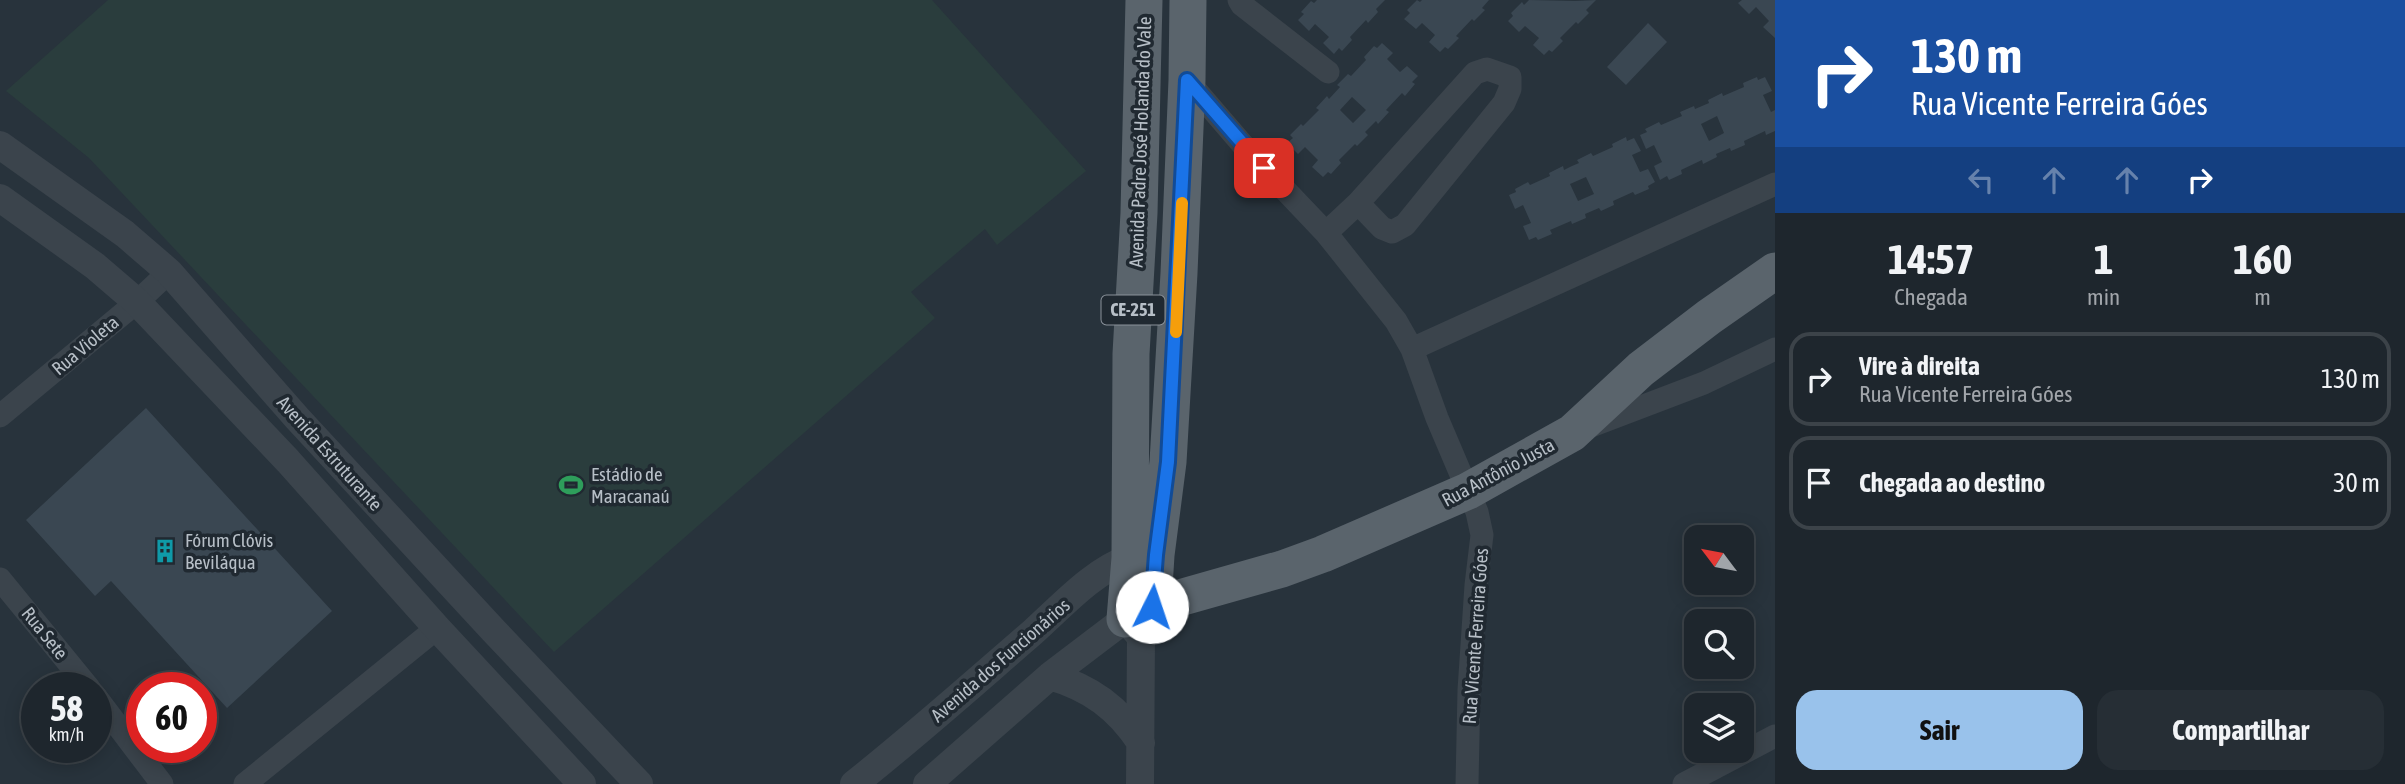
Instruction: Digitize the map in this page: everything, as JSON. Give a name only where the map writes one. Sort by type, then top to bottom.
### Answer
[{"type":"main road","name":"Avenida Padre José Holanda do Vale","points":[[1140,621],[1143,557],[1130,355],[1139,213],[1144,0]]},
{"type":"main road","name":"Avenida Padre José Holanda do Vale","points":[[1143,557],[1168,462],[1187,80],[1188,0]]},
{"type":"main road","points":[[1572,433],[1641,369],[1775,271]]},
{"type":"main road","name":"Rua Antônio Justa","points":[[1140,621],[1219,587],[1323,554],[1468,491],[1572,433]]},
{"type":"main road","points":[[1143,557],[1219,587]]},
{"type":"street","points":[[1239,0],[1328,72]]},
{"type":"street","points":[[1326,233],[1358,203],[1475,73],[1487,69],[1510,77],[1510,89],[1504,103],[1405,225],[1392,232],[1382,228],[1358,203]]},
{"type":"street","name":"Rua Vicente Ferreira Góes","points":[[1187,80],[1249,152],[1326,233],[1396,321],[1412,349],[1437,418],[1477,512],[1482,535],[1470,677],[1467,784]]},
{"type":"street","name":"Avenida Estruturante","points":[[0,145],[125,234],[169,272],[316,439],[639,784]]},
{"type":"street","points":[[1412,349],[1775,184]]},
{"type":"street","name":"Avenida Estruturante","points":[[0,198],[96,266],[137,302],[288,461],[437,628],[582,784]]},
{"type":"street","name":"Rua Violeta","points":[[0,416],[169,272]]},
{"type":"street","name":"Rua Antônio Justa","points":[[1572,433],[1704,383],[1775,349]]},
{"type":"street","name":"Avenida dos Funcionários","points":[[854,784],[1114,564],[1143,557]]},
{"type":"street","name":"Rua Sete","points":[[0,579],[76,672]]},
{"type":"street","points":[[927,784],[1050,676],[1140,621]]},
{"type":"street","name":"CE-251","points":[[1140,621],[1140,784]]},
{"type":"street","points":[[245,784],[437,628]]},
{"type":"street","points":[[1050,676],[1098,696],[1115,710],[1142,743]]},
{"type":"street","points":[[112,718],[162,784]]},
{"type":"street","points":[[1684,784],[1775,736]]},
{"type":"shaded area","name":"Estádio de Maracanaú","points":[[108,0],[932,0],[1086,171],[997,245],[985,229],[911,292],[935,318],[554,652],[89,158],[6,91]]},
{"type":"building","points":[[1317,0],[1385,0],[1368,23],[1366,20],[1350,37],[1352,40],[1342,51],[1339,48],[1334,54],[1323,43],[1329,37],[1315,24],[1309,31],[1298,20],[1311,1],[1314,3]]},
{"type":"building","points":[[1417,0],[1489,0],[1482,8],[1485,10],[1456,36],[1459,38],[1448,49],[1445,47],[1440,52],[1429,42],[1435,35],[1422,23],[1416,29],[1404,19],[1410,13],[1407,10]]},
{"type":"building","points":[[1529,0],[1596,0],[1586,10],[1589,13],[1560,38],[1563,41],[1552,52],[1549,50],[1544,55],[1533,45],[1539,38],[1525,26],[1519,32],[1508,21],[1513,16],[1511,13],[1522,2],[1524,5]]},
{"type":"building","points":[[1742,0],[1775,0],[1775,38],[1763,27],[1769,21],[1756,7],[1749,14],[1738,3]]},
{"type":"building","points":[[1648,23],[1667,42],[1626,85],[1607,67]]},
{"type":"building","points":[[1382,43],[1393,53],[1387,59],[1400,72],[1407,66],[1418,76],[1412,82],[1415,84],[1405,96],[1402,93],[1386,110],[1389,112],[1378,124],[1376,121],[1365,132],[1368,135],[1339,160],[1341,163],[1331,174],[1328,172],[1323,177],[1312,167],[1318,160],[1305,147],[1298,154],[1287,143],[1293,138],[1290,135],[1319,110],[1316,108],[1327,96],[1329,99],[1340,87],[1337,85],[1348,74],[1351,76],[1366,60],[1364,57],[1374,46],[1377,48]],"holes":[[[1352,97],[1366,110],[1353,123],[1340,110]]]},
{"type":"building","points":[[1757,77],[1758,80],[1765,77],[1772,91],[1763,95],[1771,112],[1775,110],[1775,131],[1766,135],[1765,131],[1744,141],[1745,145],[1716,154],[1717,157],[1703,164],[1702,160],[1681,170],[1682,174],[1669,180],[1667,176],[1660,180],[1654,166],[1662,162],[1654,145],[1646,149],[1640,135],[1647,132],[1645,129],[1682,116],[1680,112],[1709,103],[1708,100],[1722,93],[1723,96],[1744,87],[1743,83]],"holes":[[[1717,116],[1724,133],[1709,141],[1701,124]]]},
{"type":"building","points":[[1626,137],[1627,141],[1634,138],[1641,151],[1632,155],[1640,172],[1648,169],[1655,182],[1648,186],[1649,189],[1635,195],[1633,192],[1613,201],[1614,205],[1601,211],[1599,208],[1585,214],[1586,218],[1550,230],[1552,234],[1538,240],[1536,237],[1529,240],[1523,226],[1531,223],[1523,205],[1515,209],[1509,195],[1528,182],[1530,185],[1550,176],[1549,173],[1563,166],[1564,170],[1591,153],[1593,156],[1613,147],[1612,144]],"holes":[[[1586,177],[1594,194],[1578,201],[1570,184]]]},
{"type":"building","name":"Fórum Clóvis Beviláqua","points":[[146,408],[332,611],[227,708],[217,697],[217,672],[194,672],[111,581],[95,596],[26,520]]},
{"type":"slow traffic","points":[[1176,332],[1182,203]]},
{"type":"place","name":"Estádio de Maracanaú","points":[[571,485]]},
{"type":"place","name":"Fórum Clóvis Beviláqua","points":[[165,551]]},
{"type":"route","points":[[1152,607],[1168,462],[1187,80],[1264,168]]}]
